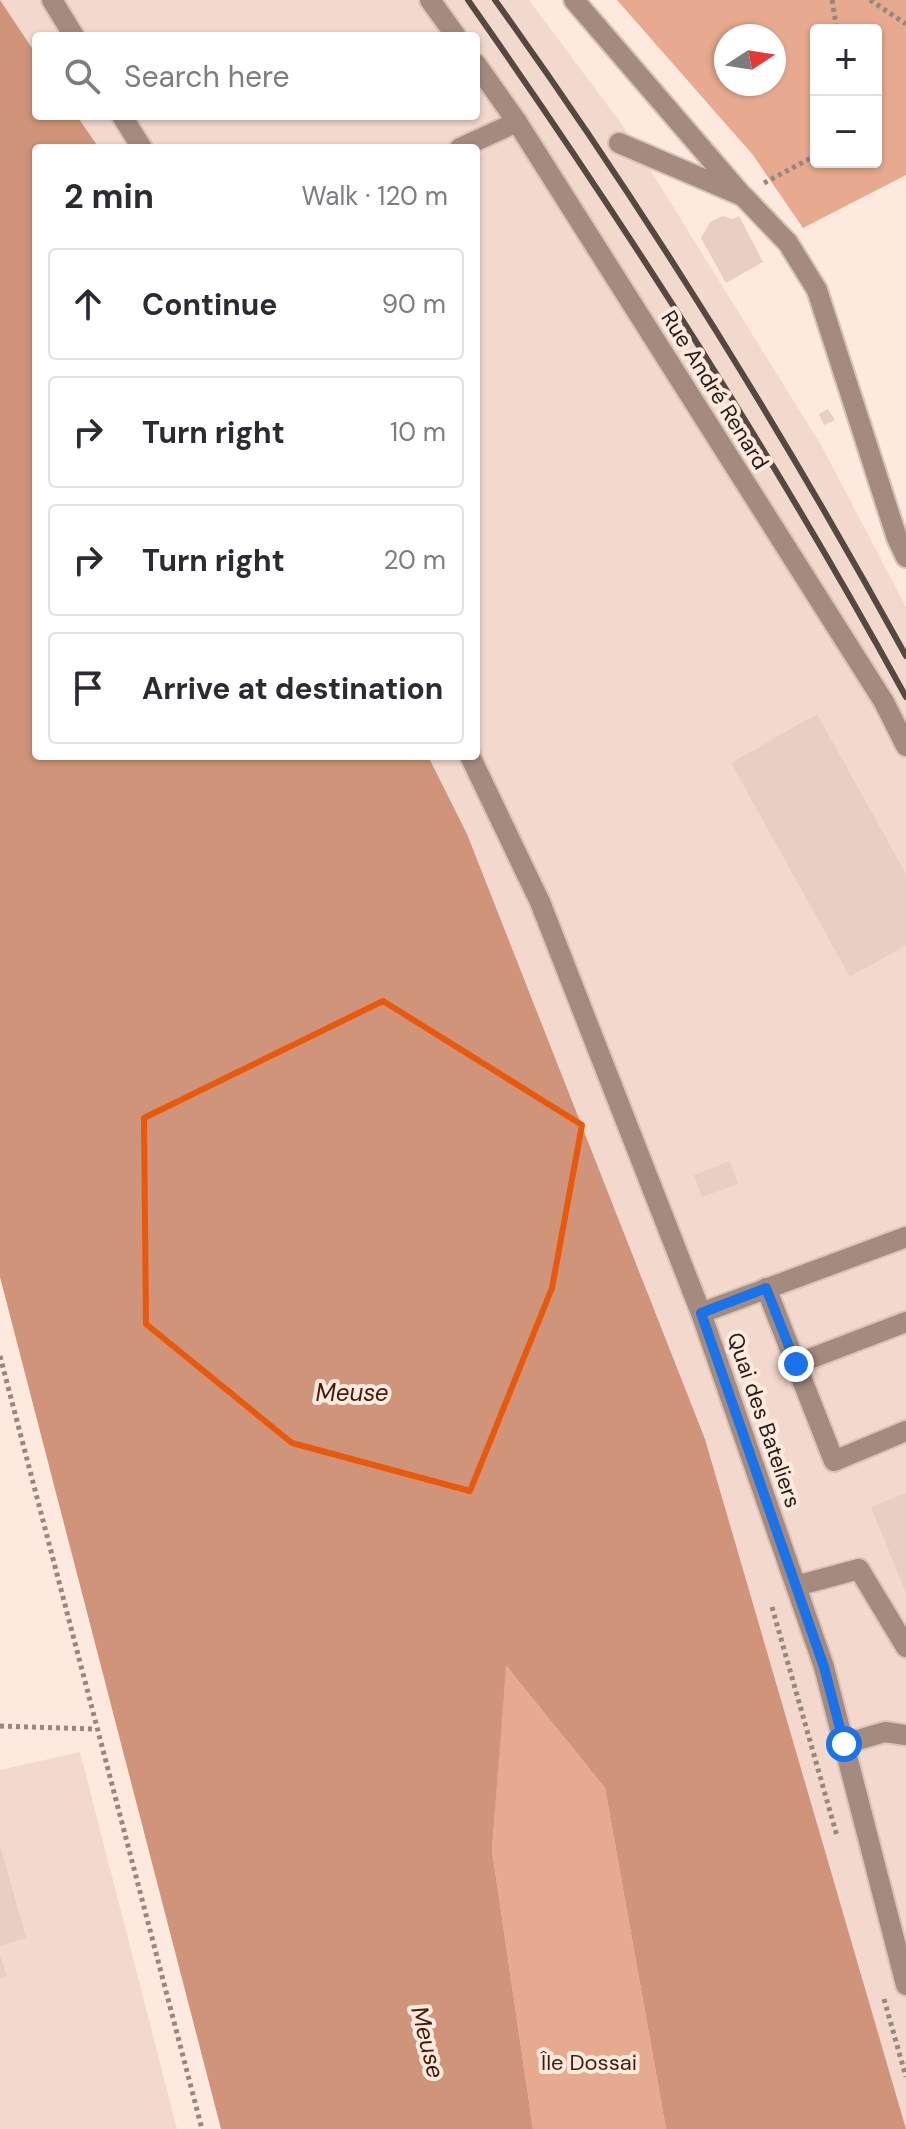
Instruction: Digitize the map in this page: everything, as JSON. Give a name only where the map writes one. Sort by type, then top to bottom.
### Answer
[{"type":"street","points":[[52,0],[72,32]]},
{"type":"street","points":[[430,0],[453,32]]},
{"type":"street","points":[[574,0],[743,196],[788,243],[817,290],[897,538],[906,557]]},
{"type":"street","name":"Rue André Renard","points":[[480,70],[517,122],[884,702],[906,746]]},
{"type":"street","points":[[124,120],[140,144]]},
{"type":"street","points":[[469,144],[517,122]]},
{"type":"street","points":[[619,143],[743,196]]},
{"type":"street","name":"Quai des Bateliers","points":[[472,760],[540,902],[701,1313],[824,1667],[906,1985]]},
{"type":"street","points":[[701,1313],[906,1237]]},
{"type":"street","points":[[766,1288],[834,1461],[906,1431]]},
{"type":"street","points":[[796,1364],[906,1322]]},
{"type":"street","points":[[796,1586],[859,1569],[906,1647]]},
{"type":"street","points":[[844,1744],[885,1732],[906,1735]]},
{"type":"path","points":[[832,0],[836,24]]},
{"type":"path","points":[[870,0],[906,24]]},
{"type":"path","points":[[743,196],[810,159]]},
{"type":"path","points":[[0,1356],[202,2129]]},
{"type":"path","points":[[769,1596],[842,1852]]},
{"type":"path","points":[[0,1726],[95,1729]]},
{"type":"path","points":[[880,1987],[906,2077]]},
{"type":"highlighted area","points":[[383,1001],[582,1125],[552,1288],[470,1491],[292,1443],[146,1324],[144,1118]]},
{"type":"shaded area","points":[[0,0],[529,0],[623,126],[821,445],[906,607],[906,2129],[705,1439],[467,834],[430,760],[480,760],[480,144],[96,144],[80,120],[480,120],[480,32],[32,32],[32,48]]},
{"type":"shaded area","points":[[80,1752],[177,2129],[0,2129],[0,1770]]},
{"type":"green space","points":[[617,0],[906,0],[906,175],[803,228],[753,155]]},
{"type":"green space","name":"Île Dossai","points":[[505,1665],[605,1788],[666,2129],[533,2129],[492,1850]]},
{"type":"water","name":"Meuse","points":[[0,0],[32,48],[32,120],[80,120],[96,144],[32,144],[32,760],[430,760],[467,834],[705,1439],[906,2129],[666,2129],[605,1788],[506,1666],[492,1850],[533,2129],[221,2129],[0,1277]]},
{"type":"building","points":[[723,216],[733,219],[739,216],[763,262],[726,283],[701,238],[710,222]]},
{"type":"building","points":[[828,409],[835,420],[824,425],[819,414]]},
{"type":"building","points":[[817,714],[906,874],[906,945],[850,977],[731,763]]},
{"type":"building","points":[[730,1161],[738,1184],[702,1197],[694,1175]]},
{"type":"building","points":[[906,1493],[906,1593],[871,1507]]},
{"type":"building","points":[[0,1845],[26,1938],[0,1946]]},
{"type":"building","points":[[0,1955],[7,1976],[0,1978]]},
{"type":"railway","points":[[468,0],[585,170],[697,342],[804,518],[906,697]]},
{"type":"railway","points":[[495,0],[605,159],[710,322],[811,488],[906,656]]},
{"type":"route","points":[[796,1364],[766,1288],[701,1313],[824,1667],[844,1744]]}]
